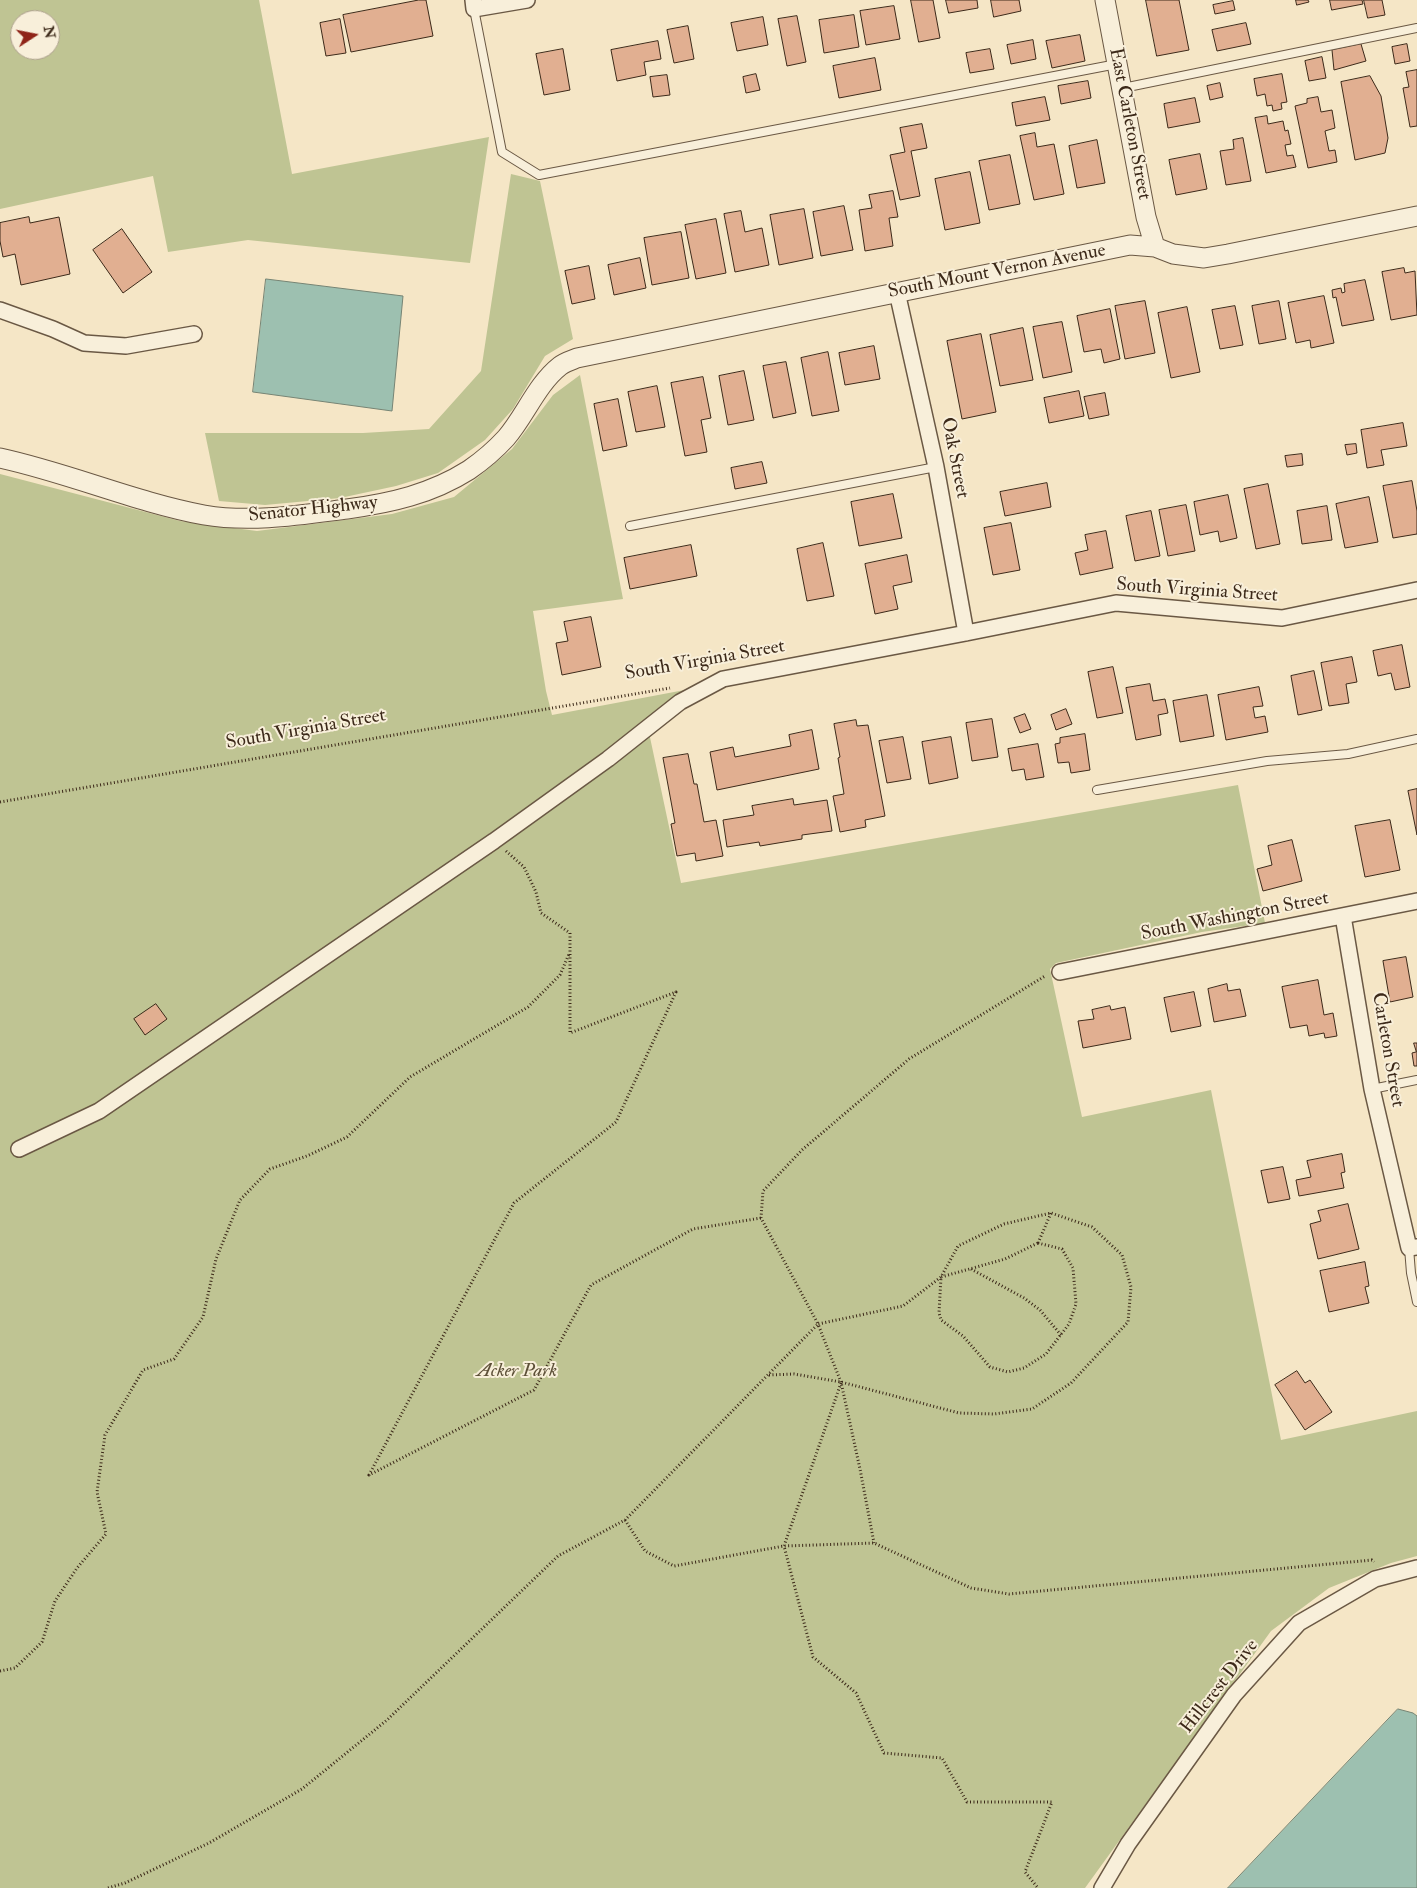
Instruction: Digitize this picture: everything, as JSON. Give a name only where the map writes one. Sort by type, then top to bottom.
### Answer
[{"type":"street","points":[[473,5],[527,0]]},
{"type":"street","name":"East Carleton Street","points":[[1105,0],[1146,216],[1155,247]]},
{"type":"street","name":"South Mount Vernon Avenue","points":[[577,358],[1130,245],[1155,247],[1173,254],[1204,258],[1417,216]]},
{"type":"street","name":"Oak Street","points":[[898,292],[936,466],[966,633]]},
{"type":"street","points":[[0,310],[53,329],[84,343],[126,346],[194,334]]},
{"type":"street","name":"Senator Highway","points":[[0,458],[205,515],[238,518],[292,516],[387,502],[416,496],[444,484],[486,457],[506,438],[548,378],[562,365],[577,358]]},
{"type":"street","name":"South Virginia Street","points":[[19,1149],[99,1111],[494,841],[608,760],[680,702],[722,679],[1116,603],[1282,618],[1417,590]]},
{"type":"street","name":"South Washington Street","points":[[1060,972],[1417,901]]},
{"type":"street","name":"Carleton Street","points":[[1343,916],[1372,1089],[1413,1248]]},
{"type":"street","name":"Hillcrest Drive","points":[[1102,1888],[1128,1844],[1234,1696],[1299,1623],[1375,1579],[1417,1568]]},
{"type":"lane","points":[[473,5],[502,152],[539,175],[1117,64]]},
{"type":"lane","points":[[1121,89],[1417,28]]},
{"type":"lane","points":[[630,526],[936,466]]},
{"type":"lane","points":[[1097,790],[1267,761],[1348,754],[1417,738]]},
{"type":"lane","points":[[1372,1089],[1417,1080]]},
{"type":"lane","points":[[1413,1248],[1411,1273],[1417,1302]]},
{"type":"path","name":"South Virginia Street","points":[[0,802],[674,687]]},
{"type":"path","points":[[494,841],[524,867],[536,892],[541,913],[570,933]]},
{"type":"path","points":[[570,933],[570,1033],[676,992],[616,1122],[514,1202],[369,1475],[534,1390],[591,1285],[693,1229],[761,1218]]},
{"type":"path","points":[[0,1671],[15,1668],[42,1642],[55,1601],[77,1568],[106,1534],[97,1492],[105,1435],[143,1370],[174,1359],[203,1317],[216,1259],[240,1200],[270,1169],[307,1156],[348,1137],[410,1077],[528,1007],[560,975],[570,952],[570,933]]},
{"type":"path","points":[[874,1543],[841,1382],[818,1324],[761,1218],[763,1191],[802,1150],[909,1059],[1044,976],[1060,972]]},
{"type":"path","points":[[1038,1243],[1051,1213]]},
{"type":"path","points":[[108,1888],[125,1883],[209,1843],[302,1789],[387,1720],[558,1556],[625,1520],[818,1324],[903,1306],[941,1277],[1006,1258],[1038,1243],[1062,1249],[1073,1268],[1076,1304],[1069,1324],[1046,1354],[1024,1368],[1008,1372],[990,1366],[963,1336],[942,1320],[939,1313],[941,1277],[958,1246],[1004,1224],[1051,1213],[1092,1227],[1122,1255],[1131,1287],[1128,1322],[1071,1383],[1032,1409],[994,1414],[958,1413],[841,1382],[794,1374],[768,1375]]},
{"type":"path","points":[[971,1269],[1024,1298],[1040,1310],[1060,1335]]},
{"type":"path","points":[[841,1382],[784,1546],[813,1657],[856,1693],[884,1753],[942,1758],[967,1802],[1052,1802],[1025,1872],[1038,1888]]},
{"type":"path","points":[[625,1520],[645,1551],[674,1566],[784,1546],[874,1543],[970,1588],[1009,1594],[1372,1560],[1388,1575]]},
{"type":"green space","points":[[0,0],[259,0],[292,174],[489,137],[470,263],[248,240],[168,252],[153,176],[0,209]]},
{"type":"green space","points":[[511,174],[540,181],[573,339],[545,356],[513,409],[485,440],[438,473],[396,486],[340,498],[265,505],[219,501],[205,433],[363,433],[429,429],[481,371]]},
{"type":"green space","name":"Acker Park","points":[[580,375],[623,599],[533,611],[546,691],[552,715],[690,689],[648,728],[681,883],[1238,785],[1265,923],[1202,932],[1056,963],[1050,969],[1082,1117],[1211,1090],[1281,1440],[1417,1411],[1417,1556],[1391,1563],[1329,1588],[1271,1631],[1085,1888],[0,1888],[0,474],[180,521],[257,531],[392,514],[454,497],[512,449],[553,395]]},
{"type":"shaded area","points":[[266,279],[403,296],[392,411],[253,392]]},
{"type":"shaded area","points":[[1398,1709],[1417,1716],[1417,1888],[1228,1888]]},
{"type":"building","points":[[426,0],[433,36],[351,52],[343,15]]},
{"type":"building","points":[[911,0],[933,0],[940,38],[919,42]]},
{"type":"building","points":[[946,0],[977,0],[978,8],[949,13]]},
{"type":"building","points":[[991,0],[1019,0],[1021,11],[994,17]]},
{"type":"building","points":[[1146,0],[1179,0],[1189,50],[1157,56]]},
{"type":"building","points":[[1296,0],[1308,0],[1309,2],[1297,5]]},
{"type":"building","points":[[1330,0],[1362,0],[1363,4],[1332,10]]},
{"type":"building","points":[[1364,0],[1382,0],[1385,15],[1368,18]]},
{"type":"building","points":[[1233,1],[1235,10],[1215,14],[1213,5]]},
{"type":"building","points":[[894,6],[900,39],[866,45],[860,11]]},
{"type":"building","points":[[854,15],[859,47],[824,53],[819,20]]},
{"type":"building","points":[[797,16],[806,62],[787,66],[778,19]]},
{"type":"building","points":[[763,17],[768,45],[737,51],[731,23]]},
{"type":"building","points":[[340,19],[346,53],[326,56],[320,23]]},
{"type":"building","points":[[1246,23],[1251,44],[1217,51],[1212,30]]},
{"type":"building","points":[[688,26],[694,59],[674,63],[667,30]]},
{"type":"building","points":[[1080,35],[1085,61],[1052,68],[1046,41]]},
{"type":"building","points":[[1033,40],[1036,59],[1011,64],[1007,45]]},
{"type":"building","points":[[658,41],[661,59],[644,62],[646,75],[617,81],[611,50]]},
{"type":"building","points":[[1361,44],[1366,61],[1334,70],[1332,50]]},
{"type":"building","points":[[1407,44],[1410,61],[1395,64],[1392,47]]},
{"type":"building","points":[[563,49],[570,90],[544,95],[536,54]]},
{"type":"building","points":[[990,49],[994,69],[970,73],[966,53]]},
{"type":"building","points":[[1322,57],[1326,78],[1309,81],[1305,61]]},
{"type":"building","points":[[875,58],[881,90],[839,98],[833,66]]},
{"type":"building","points":[[1417,70],[1417,126],[1410,127],[1403,88],[1409,87],[1406,72]]},
{"type":"building","points":[[756,74],[760,90],[746,93],[743,77]]},
{"type":"building","points":[[1282,74],[1287,102],[1281,103],[1282,109],[1273,111],[1272,105],[1267,106],[1265,94],[1257,96],[1254,79]]},
{"type":"building","points":[[667,75],[670,95],[653,97],[650,77]]},
{"type":"building","points":[[1370,76],[1381,96],[1388,138],[1385,153],[1355,160],[1341,82]]},
{"type":"building","points":[[1088,81],[1091,98],[1061,104],[1058,86]]},
{"type":"building","points":[[1220,83],[1223,97],[1210,100],[1207,86]]},
{"type":"building","points":[[1045,97],[1050,120],[1016,126],[1012,103]]},
{"type":"building","points":[[1318,97],[1321,112],[1332,110],[1335,128],[1325,131],[1329,151],[1335,150],[1337,162],[1308,168],[1295,106],[1307,103],[1307,99]]},
{"type":"building","points":[[1195,98],[1200,122],[1168,128],[1164,104]]},
{"type":"building","points":[[1267,116],[1268,124],[1283,121],[1285,131],[1288,130],[1291,144],[1285,145],[1287,156],[1293,155],[1296,167],[1266,173],[1255,118]]},
{"type":"building","points":[[922,124],[927,148],[911,151],[920,196],[900,200],[890,155],[905,152],[900,128]]},
{"type":"building","points":[[1035,133],[1037,147],[1054,144],[1064,194],[1034,200],[1020,136]]},
{"type":"building","points":[[1243,138],[1251,181],[1226,185],[1220,151],[1234,149],[1233,140]]},
{"type":"building","points":[[1097,140],[1105,183],[1077,188],[1069,146]]},
{"type":"building","points":[[1200,154],[1207,189],[1176,195],[1169,160]]},
{"type":"building","points":[[1010,155],[1020,204],[989,210],[979,161]]},
{"type":"building","points":[[970,172],[980,223],[945,230],[935,179]]},
{"type":"building","points":[[893,191],[898,217],[889,218],[893,246],[865,251],[859,210],[872,208],[869,195]]},
{"type":"building","points":[[844,206],[853,250],[821,256],[813,212]]},
{"type":"building","points":[[804,209],[813,258],[779,265],[770,215]]},
{"type":"building","points":[[741,211],[745,232],[762,228],[769,265],[735,272],[724,214]]},
{"type":"building","points":[[29,217],[30,223],[59,217],[70,274],[21,285],[15,254],[3,257],[0,241],[0,223]]},
{"type":"building","points":[[716,219],[726,273],[696,279],[685,225]]},
{"type":"building","points":[[122,229],[152,272],[123,293],[93,250]]},
{"type":"building","points":[[681,232],[689,278],[652,285],[644,238]]},
{"type":"building","points":[[640,258],[646,288],[614,295],[608,265]]},
{"type":"building","points":[[589,266],[595,299],[572,304],[565,271]]},
{"type":"building","points":[[1404,268],[1405,273],[1415,271],[1417,315],[1391,320],[1382,272]]},
{"type":"building","points":[[1365,280],[1374,320],[1342,326],[1336,297],[1333,298],[1332,290],[1341,288],[1342,293],[1345,292],[1344,284]]},
{"type":"building","points":[[1324,296],[1334,343],[1311,348],[1310,340],[1296,343],[1288,303]]},
{"type":"building","points":[[1145,301],[1155,353],[1125,359],[1115,306]]},
{"type":"building","points":[[1279,301],[1286,339],[1259,344],[1252,306]]},
{"type":"building","points":[[1235,306],[1243,345],[1220,349],[1212,310]]},
{"type":"building","points":[[1187,307],[1200,372],[1171,378],[1158,313]]},
{"type":"building","points":[[1110,309],[1120,359],[1104,363],[1101,349],[1084,352],[1077,316]]},
{"type":"building","points":[[1062,322],[1072,372],[1043,378],[1033,327]]},
{"type":"building","points":[[1023,328],[1033,380],[1000,386],[990,335]]},
{"type":"building","points":[[981,334],[996,412],[962,419],[947,341]]},
{"type":"building","points":[[874,346],[880,379],[845,385],[839,353]]},
{"type":"building","points":[[828,352],[839,411],[812,416],[801,358]]},
{"type":"building","points":[[786,362],[796,413],[773,418],[763,366]]},
{"type":"building","points":[[744,371],[754,420],[728,425],[719,376]]},
{"type":"building","points":[[703,377],[711,418],[701,420],[707,452],[685,456],[671,383]]},
{"type":"building","points":[[657,386],[665,427],[636,432],[628,392]]},
{"type":"building","points":[[1079,391],[1084,416],[1049,423],[1044,398]]},
{"type":"building","points":[[1105,393],[1109,415],[1089,419],[1084,397]]},
{"type":"building","points":[[618,399],[627,446],[603,451],[594,404]]},
{"type":"building","points":[[1403,423],[1407,446],[1381,450],[1384,465],[1367,468],[1361,430]]},
{"type":"building","points":[[1356,444],[1357,453],[1347,455],[1345,445]]},
{"type":"building","points":[[1302,454],[1303,465],[1287,467],[1285,456]]},
{"type":"building","points":[[762,462],[767,483],[735,489],[731,468]]},
{"type":"building","points":[[1412,481],[1417,511],[1417,534],[1393,538],[1383,486]]},
{"type":"building","points":[[1047,483],[1051,507],[1005,516],[1000,492]]},
{"type":"building","points":[[1268,484],[1280,544],[1256,549],[1244,489]]},
{"type":"building","points":[[893,494],[902,538],[859,546],[851,502]]},
{"type":"building","points":[[1228,495],[1237,538],[1220,542],[1218,531],[1200,535],[1194,502]]},
{"type":"building","points":[[1369,497],[1378,542],[1345,548],[1336,504]]},
{"type":"building","points":[[1186,505],[1195,551],[1168,556],[1159,510]]},
{"type":"building","points":[[1327,506],[1332,540],[1302,544],[1297,511]]},
{"type":"building","points":[[1151,511],[1160,556],[1135,561],[1126,516]]},
{"type":"building","points":[[1011,523],[1020,570],[993,575],[984,528]]},
{"type":"building","points":[[1106,531],[1113,568],[1080,575],[1075,553],[1088,550],[1085,535]]},
{"type":"building","points":[[823,543],[834,596],[807,601],[797,549]]},
{"type":"building","points":[[691,545],[697,576],[630,589],[624,558]]},
{"type":"building","points":[[907,555],[912,582],[893,586],[898,609],[875,614],[865,564]]},
{"type":"building","points":[[591,617],[601,667],[562,675],[556,643],[568,641],[564,622]]},
{"type":"building","points":[[1402,645],[1410,687],[1395,690],[1391,673],[1378,676],[1373,651]]},
{"type":"building","points":[[1352,657],[1357,682],[1346,684],[1349,703],[1329,706],[1321,663]]},
{"type":"building","points":[[1113,667],[1123,713],[1097,718],[1088,672]]},
{"type":"building","points":[[1314,671],[1322,710],[1298,715],[1291,676]]},
{"type":"building","points":[[1150,684],[1153,701],[1165,699],[1168,713],[1158,715],[1161,735],[1136,740],[1126,688]]},
{"type":"building","points":[[1259,687],[1263,706],[1253,707],[1255,718],[1265,716],[1268,732],[1226,740],[1218,695]]},
{"type":"building","points":[[1207,695],[1214,736],[1180,742],[1173,701]]},
{"type":"building","points":[[1066,709],[1072,724],[1056,730],[1051,715]]},
{"type":"building","points":[[1025,714],[1031,729],[1020,733],[1014,718]]},
{"type":"building","points":[[992,719],[998,757],[972,761],[966,723]]},
{"type":"building","points":[[856,720],[857,726],[868,725],[885,816],[865,820],[866,827],[840,832],[833,796],[844,794],[834,724]]},
{"type":"building","points":[[812,730],[819,769],[717,790],[710,752],[733,747],[735,757],[791,746],[789,735]]},
{"type":"building","points":[[1085,734],[1090,770],[1071,773],[1069,762],[1058,763],[1055,744],[1060,743],[1060,738]]},
{"type":"building","points":[[903,737],[911,779],[887,783],[879,741]]},
{"type":"building","points":[[951,737],[958,778],[929,784],[922,742]]},
{"type":"building","points":[[1038,744],[1044,777],[1026,780],[1024,769],[1012,771],[1008,749]]},
{"type":"building","points":[[688,754],[694,784],[697,784],[704,822],[716,820],[723,856],[696,861],[695,853],[677,856],[671,824],[675,823],[663,758]]},
{"type":"building","points":[[1417,789],[1417,835],[1408,791]]},
{"type":"building","points":[[793,799],[794,805],[827,800],[832,831],[802,835],[802,839],[760,846],[759,842],[727,847],[723,820],[754,815],[752,806]]},
{"type":"building","points":[[1390,820],[1400,870],[1365,877],[1355,826]]},
{"type":"building","points":[[1292,840],[1302,881],[1263,891],[1257,869],[1272,865],[1268,846]]},
{"type":"building","points":[[1406,957],[1413,997],[1390,1002],[1383,961]]},
{"type":"building","points":[[1318,980],[1324,1015],[1333,1013],[1337,1036],[1325,1038],[1324,1033],[1309,1036],[1307,1025],[1290,1028],[1282,987]]},
{"type":"building","points":[[1227,984],[1228,991],[1240,989],[1246,1016],[1214,1022],[1208,989]]},
{"type":"building","points":[[1194,992],[1201,1026],[1171,1032],[1164,998]]},
{"type":"building","points":[[156,1004],[167,1019],[145,1035],[134,1019]]},
{"type":"building","points":[[1110,1006],[1111,1010],[1125,1007],[1131,1039],[1083,1048],[1078,1021],[1094,1019],[1092,1010]]},
{"type":"building","points":[[1414,1043],[1417,1043],[1417,1066],[1414,1066],[1412,1053],[1416,1052]]},
{"type":"building","points":[[1342,1154],[1345,1172],[1341,1173],[1344,1188],[1299,1196],[1296,1180],[1311,1177],[1307,1161]]},
{"type":"building","points":[[1283,1167],[1290,1199],[1268,1203],[1261,1171]]},
{"type":"building","points":[[1348,1204],[1359,1249],[1318,1259],[1310,1224],[1321,1221],[1318,1211]]},
{"type":"building","points":[[1365,1262],[1369,1286],[1365,1287],[1369,1303],[1329,1312],[1320,1271]]},
{"type":"building","points":[[1297,1371],[1305,1383],[1310,1380],[1332,1412],[1305,1430],[1275,1385]]}]
